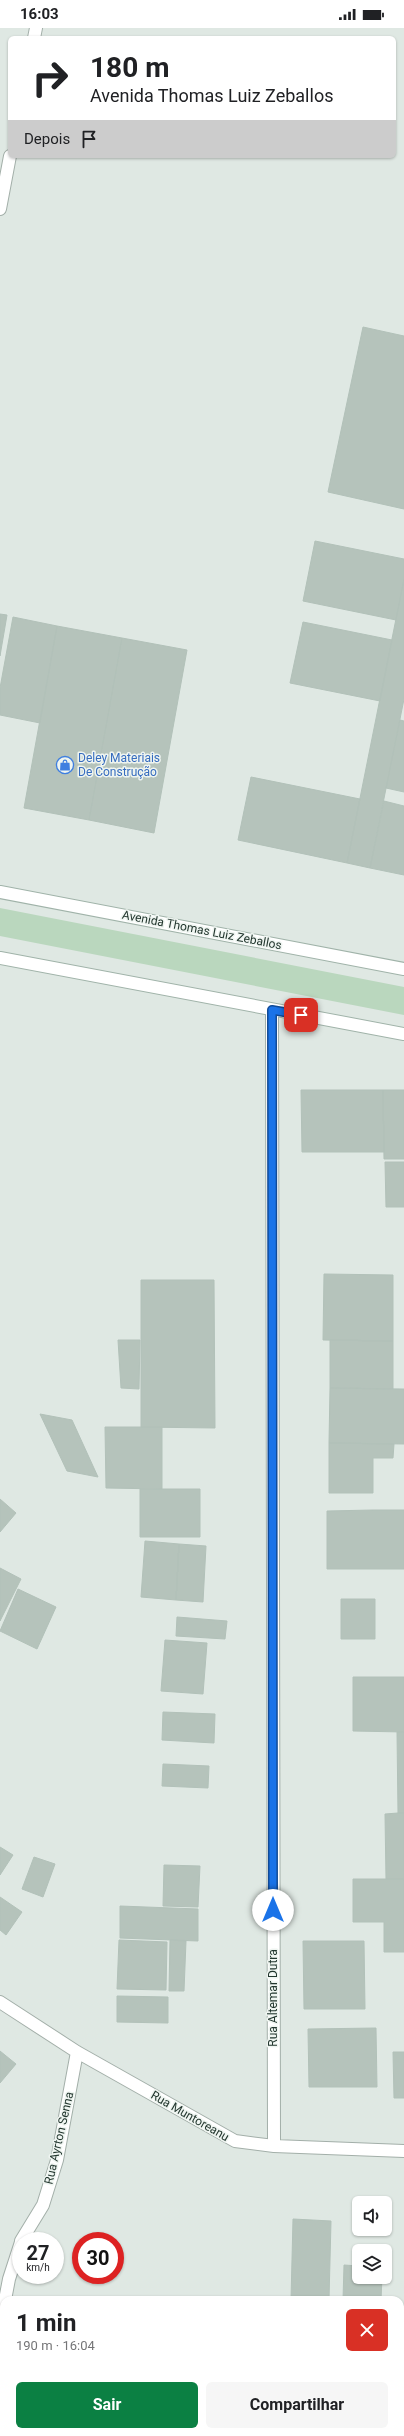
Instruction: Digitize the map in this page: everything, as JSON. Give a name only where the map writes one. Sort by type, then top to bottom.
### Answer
[{"type":"street","points":[[0,209],[10,158]]},
{"type":"street","name":"Avenida Thomas Luiz Zeballos","points":[[0,892],[404,969]]},
{"type":"street","points":[[0,958],[404,1034]]},
{"type":"street","name":"Rua Altemar Dutra","points":[[272,1010],[274,2146]]},
{"type":"street","name":"Rua Muntoreanu","points":[[0,2002],[77,2052],[234,2141],[274,2146],[404,2151]]},
{"type":"street","name":"Rua Ayrton Senna","points":[[26,2232],[43,2205],[57,2160],[77,2052]]},
{"type":"street","name":"Rua Ayrton Senna","points":[[6,2296],[12,2270]]},
{"type":"green space","points":[[0,908],[404,987],[404,1015],[0,936]]},
{"type":"building","points":[[363,327],[404,336],[404,509],[328,492]]},
{"type":"building","points":[[315,541],[404,559],[404,579],[396,620],[303,601]]},
{"type":"building","points":[[404,579],[404,699],[370,868],[347,863]]},
{"type":"building","points":[[0,614],[7,615],[0,656]]},
{"type":"building","points":[[13,617],[57,626],[40,723],[0,715],[0,688]]},
{"type":"building","points":[[303,622],[392,640],[380,701],[290,683]]},
{"type":"building","name":"Deley Materiais De Construção","points":[[57,626],[122,638],[89,820],[24,808]]},
{"type":"building","points":[[122,638],[187,650],[154,833],[89,820]]},
{"type":"building","points":[[400,720],[404,721],[404,792],[386,788]]},
{"type":"building","points":[[251,777],[360,799],[347,863],[238,840]]},
{"type":"building","points":[[384,801],[404,806],[404,875],[370,868]]},
{"type":"building","points":[[301,1090],[383,1090],[384,1152],[302,1152]]},
{"type":"building","points":[[383,1090],[404,1090],[404,1159],[384,1159]]},
{"type":"building","points":[[385,1162],[404,1162],[404,1207],[386,1207]]},
{"type":"building","points":[[324,1274],[393,1275],[393,1341],[323,1340]]},
{"type":"building","points":[[141,1280],[214,1280],[215,1428],[141,1427]]},
{"type":"building","points":[[118,1340],[140,1340],[139,1389],[121,1388]]},
{"type":"building","points":[[330,1340],[393,1341],[393,1389],[330,1388]]},
{"type":"building","points":[[330,1388],[404,1389],[404,1444],[329,1443]]},
{"type":"building","points":[[40,1414],[72,1420],[98,1477],[67,1471]]},
{"type":"building","points":[[105,1427],[162,1427],[162,1489],[106,1488]]},
{"type":"building","points":[[329,1443],[394,1444],[393,1458],[373,1458],[373,1493],[329,1493]]},
{"type":"building","points":[[140,1489],[200,1489],[200,1537],[140,1537]]},
{"type":"building","points":[[0,1499],[16,1513],[0,1532]]},
{"type":"building","points":[[404,1510],[404,1569],[327,1569],[327,1511]]},
{"type":"building","points":[[145,1541],[179,1544],[176,1600],[141,1597]]},
{"type":"building","points":[[179,1544],[206,1546],[203,1602],[176,1600]]},
{"type":"building","points":[[0,1568],[21,1579],[0,1621]]},
{"type":"building","points":[[18,1589],[56,1607],[37,1649],[0,1631]]},
{"type":"building","points":[[341,1599],[375,1599],[375,1639],[341,1639]]},
{"type":"building","points":[[177,1617],[227,1621],[225,1639],[176,1636]]},
{"type":"building","points":[[165,1640],[207,1643],[203,1694],[161,1691]]},
{"type":"building","points":[[353,1677],[404,1677],[404,1732],[353,1731]]},
{"type":"building","points":[[163,1712],[215,1714],[214,1743],[162,1740]]},
{"type":"building","points":[[397,1732],[404,1732],[404,1813],[398,1813]]},
{"type":"building","points":[[163,1764],[209,1766],[208,1788],[162,1786]]},
{"type":"building","points":[[404,1813],[404,1879],[386,1879],[385,1814]]},
{"type":"building","points":[[0,1847],[13,1855],[0,1875]]},
{"type":"building","points":[[34,1857],[55,1864],[43,1897],[22,1889]]},
{"type":"building","points":[[164,1865],[200,1866],[198,1907],[163,1906]]},
{"type":"building","points":[[353,1879],[404,1879],[404,1952],[384,1952],[384,1922],[353,1922]]},
{"type":"building","points":[[0,1897],[22,1912],[6,1935],[0,1930]]},
{"type":"building","points":[[120,1906],[198,1909],[198,1941],[120,1938]]},
{"type":"building","points":[[119,1940],[167,1942],[166,1990],[117,1989]]},
{"type":"building","points":[[170,1940],[186,1941],[184,1991],[169,1991]]},
{"type":"building","points":[[303,1941],[364,1941],[365,2009],[304,2009]]},
{"type":"building","points":[[117,1996],[168,1997],[168,2023],[117,2022]]},
{"type":"building","points":[[376,2028],[377,2087],[309,2087],[308,2029]]},
{"type":"building","points":[[0,2051],[16,2064],[0,2083]]},
{"type":"building","points":[[393,2052],[404,2052],[404,2098],[394,2098]]},
{"type":"building","points":[[293,2219],[331,2221],[329,2296],[291,2296]]},
{"type":"building","points":[[344,2265],[352,2266],[352,2284],[382,2284],[381,2296],[343,2296]]},
{"type":"place","name":"Deley Materiais De Construção","points":[[65,765]]},
{"type":"route","points":[[273,1910],[272,1010],[301,1015]]}]
